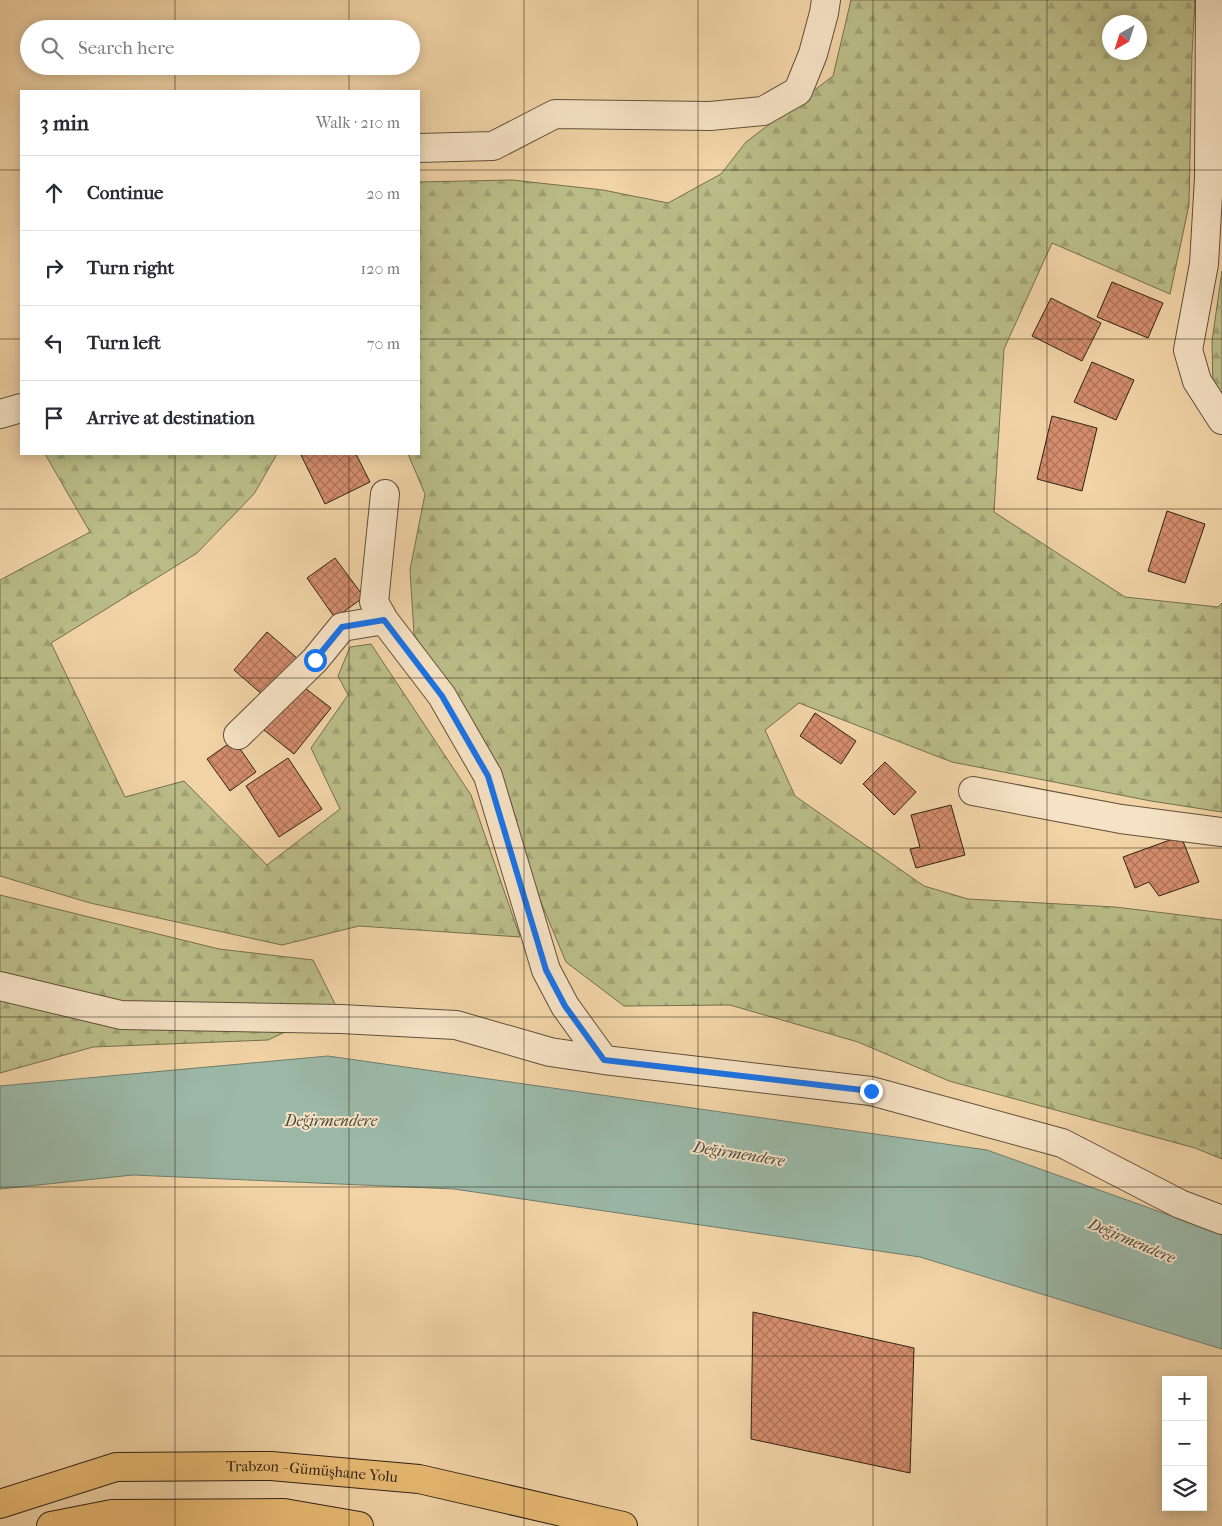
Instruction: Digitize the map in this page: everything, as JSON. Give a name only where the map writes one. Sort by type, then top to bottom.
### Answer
[{"type":"highway","name":"Trabzon - Gümüşhane Yolu","points":[[0,1504],[116,1467],[271,1466],[419,1479],[624,1526]]},
{"type":"highway","points":[[51,1526],[112,1514],[284,1513],[359,1526]]},
{"type":"street","points":[[420,148],[493,146],[555,114],[710,116],[763,111],[798,91],[813,54],[826,0]]},
{"type":"street","points":[[1210,0],[1209,178],[1204,264],[1188,350],[1198,381],[1222,420]]},
{"type":"street","points":[[0,414],[20,408]]},
{"type":"street","points":[[385,494],[374,602],[384,620],[442,696],[488,776],[546,970],[565,1006],[604,1060]]},
{"type":"street","points":[[238,736],[315,660],[342,627],[384,620]]},
{"type":"street","points":[[973,791],[1121,819],[1222,832]]},
{"type":"street","points":[[0,986],[121,1015],[341,1019],[456,1025],[550,1052],[871,1091],[1062,1143],[1180,1204],[1222,1220]]},
{"type":"green space","points":[[851,0],[1195,0],[1189,205],[1170,294],[1052,243],[1004,349],[994,512],[1125,597],[1218,607],[1222,603],[1222,812],[1151,801],[952,762],[799,703],[765,730],[795,796],[924,886],[968,899],[1115,907],[1222,920],[1222,1159],[1195,1148],[949,1081],[858,1042],[730,1005],[624,1006],[566,962],[528,871],[510,798],[414,634],[410,570],[425,494],[408,455],[420,455],[420,182],[512,180],[603,190],[668,203],[721,174],[746,142],[833,76]]},
{"type":"green space","points":[[1222,271],[1222,404],[1213,388],[1212,341]]},
{"type":"green space","points":[[46,455],[276,455],[254,494],[197,553],[51,643],[125,797],[184,781],[267,865],[340,809],[311,748],[348,695],[338,676],[350,647],[371,644],[471,795],[520,937],[359,926],[282,945],[90,903],[0,876],[0,580],[90,532]]},
{"type":"green space","points":[[0,895],[219,949],[313,960],[337,1008],[268,1040],[93,1047],[0,1073]]},
{"type":"water","name":"Değirmendere","points":[[328,1056],[987,1150],[1222,1234],[1222,1349],[920,1257],[454,1189],[133,1175],[0,1189],[0,1086]]},
{"type":"building","points":[[1112,282],[1163,303],[1148,338],[1097,317]]},
{"type":"building","points":[[1051,298],[1101,323],[1082,361],[1032,336]]},
{"type":"building","points":[[1092,362],[1134,380],[1116,420],[1074,402]]},
{"type":"building","points":[[1052,416],[1097,428],[1082,491],[1037,479]]},
{"type":"building","points":[[301,455],[356,455],[370,482],[325,504]]},
{"type":"building","points":[[1167,511],[1205,524],[1185,583],[1148,571]]},
{"type":"building","points":[[335,558],[364,597],[335,618],[307,578]]},
{"type":"building","points":[[267,632],[297,658],[264,696],[234,670]]},
{"type":"building","points":[[301,685],[331,708],[294,754],[264,730]]},
{"type":"building","points":[[815,713],[856,741],[841,764],[800,736]]},
{"type":"building","points":[[234,740],[256,772],[230,791],[207,759]]},
{"type":"building","points":[[288,758],[322,809],[279,837],[246,786]]},
{"type":"building","points":[[885,762],[916,792],[894,815],[863,784]]},
{"type":"building","points":[[951,805],[965,855],[916,868],[910,849],[920,847],[911,815]]},
{"type":"building","points":[[1181,836],[1199,882],[1159,896],[1149,882],[1135,888],[1123,857]]},
{"type":"building","points":[[753,1312],[914,1348],[910,1473],[751,1439]]},
{"type":"route","points":[[315,660],[342,627],[384,620],[442,696],[488,776],[546,970],[565,1006],[604,1060],[871,1091]]}]
